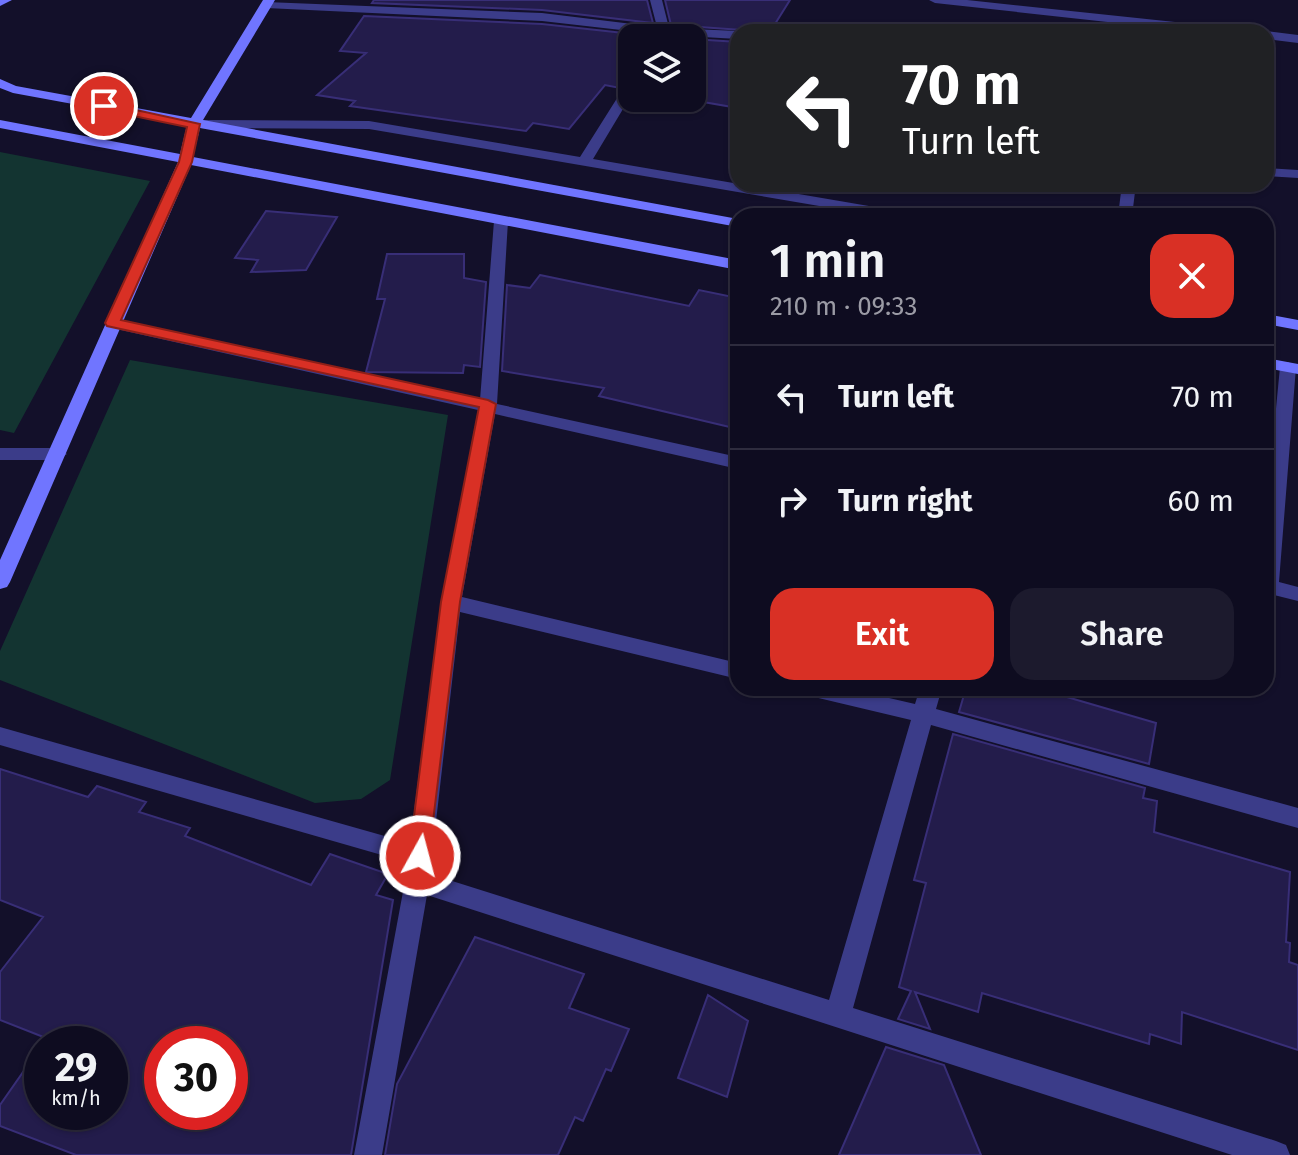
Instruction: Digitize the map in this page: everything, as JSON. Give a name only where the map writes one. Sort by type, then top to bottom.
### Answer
[{"type":"main road","points":[[0,3],[6,0]]},
{"type":"main road","points":[[0,582],[185,162],[194,124],[268,2]]},
{"type":"main road","points":[[0,83],[13,89],[194,124],[730,222]]},
{"type":"main road","points":[[0,124],[185,162],[730,264]]},
{"type":"main road","points":[[1274,320],[1298,325]]},
{"type":"street","points":[[656,0],[660,24]]},
{"type":"street","points":[[935,0],[970,2],[1116,24]]},
{"type":"street","points":[[1073,16],[1078,0]]},
{"type":"street","points":[[268,2],[542,17],[618,28]]},
{"type":"street","points":[[706,35],[730,35]]},
{"type":"street","points":[[1274,37],[1298,42]]},
{"type":"street","points":[[584,162],[618,107]]},
{"type":"street","points":[[194,124],[369,125],[730,187]]},
{"type":"street","points":[[1274,172],[1298,174]]},
{"type":"street","points":[[762,192],[857,208]]},
{"type":"street","points":[[368,1155],[418,868],[451,602],[488,404],[501,221]]},
{"type":"street","points":[[112,323],[488,404],[730,461]]},
{"type":"street","points":[[1274,534],[1293,368]]},
{"type":"street","points":[[0,454],[58,454]]},
{"type":"street","points":[[1274,588],[1298,594]]},
{"type":"street","points":[[451,602],[730,669]]},
{"type":"street","points":[[844,696],[925,715],[1298,818]]},
{"type":"street","points":[[838,1015],[929,696]]},
{"type":"street","points":[[0,736],[418,868],[838,1015],[1276,1155]]},
{"type":"green space","points":[[0,152],[150,181],[14,433],[0,430]]},
{"type":"green space","points":[[130,360],[448,415],[390,780],[361,799],[315,803],[0,680],[0,651]]},
{"type":"building","points":[[374,0],[647,0],[653,23],[542,10],[372,3]]},
{"type":"building","points":[[665,0],[790,0],[775,24],[730,24],[730,29],[706,27],[706,24],[671,24]]},
{"type":"building","points":[[364,16],[542,24],[618,32],[618,88],[605,85],[569,129],[533,123],[526,131],[350,106],[355,101],[317,95],[366,53],[340,51]]},
{"type":"building","points":[[706,40],[730,41],[730,107],[706,102]]},
{"type":"building","points":[[266,211],[337,217],[306,270],[251,272],[258,260],[235,258]]},
{"type":"building","points":[[387,254],[464,254],[464,278],[486,282],[480,367],[464,365],[463,373],[366,372],[385,299],[377,299]]},
{"type":"building","points":[[540,275],[689,306],[699,290],[730,296],[730,427],[599,396],[604,388],[502,371],[507,285],[530,288]]},
{"type":"building","points":[[964,696],[1063,696],[1156,723],[1149,764],[959,712]]},
{"type":"building","points":[[953,734],[1145,788],[1143,798],[1157,801],[1154,832],[1290,872],[1286,942],[1290,943],[1289,962],[1298,965],[1298,1050],[1182,1012],[1181,1044],[1150,1034],[1149,1044],[982,993],[978,1012],[915,992],[930,1029],[898,1019],[911,991],[899,987],[926,883],[914,880]]},
{"type":"building","points":[[0,769],[88,797],[97,786],[146,802],[139,812],[190,828],[185,836],[311,885],[330,854],[388,874],[376,895],[393,900],[351,1155],[76,1155],[0,1126],[0,1105],[24,1071],[24,1130],[128,1130],[128,1026],[24,1026],[24,1029],[0,1020],[0,972],[43,917],[0,900]]},
{"type":"building","points":[[475,937],[584,974],[569,1008],[629,1029],[611,1071],[606,1069],[583,1121],[575,1117],[558,1155],[385,1155],[397,1084]]},
{"type":"building","points":[[708,995],[748,1021],[727,1097],[678,1078]]},
{"type":"building","points":[[886,1047],[944,1065],[981,1155],[839,1155]]},
{"type":"route","points":[[104,106],[194,124],[185,162],[112,323],[488,404],[451,602],[420,856]]}]
